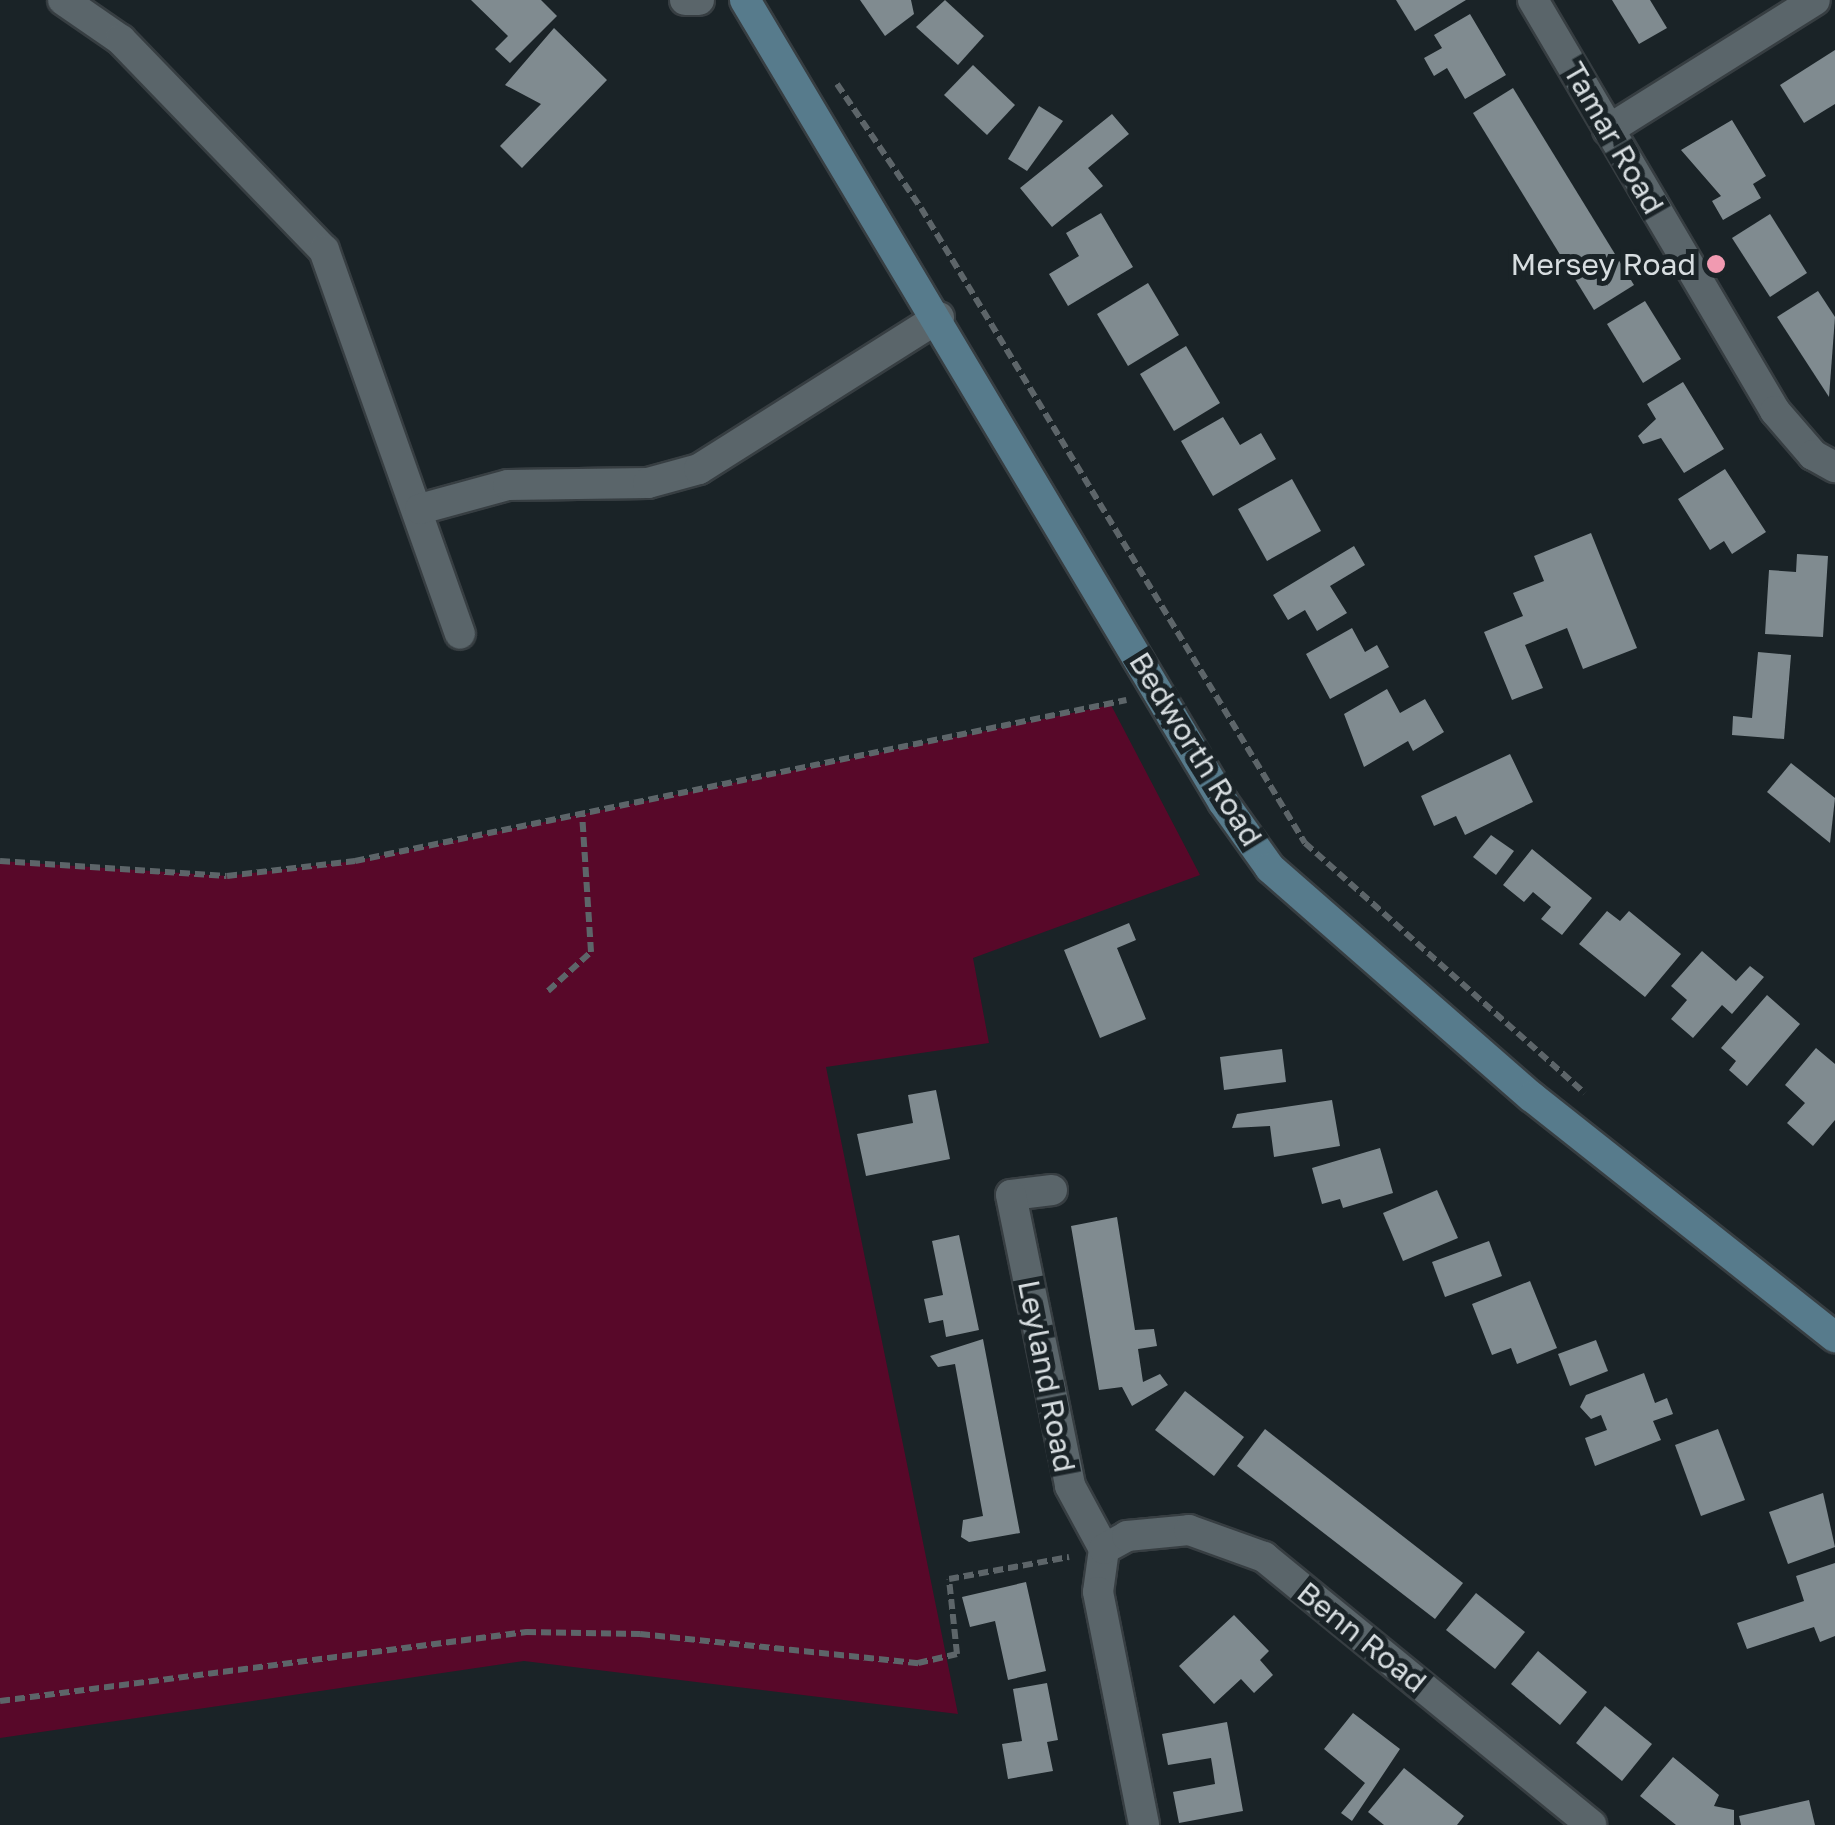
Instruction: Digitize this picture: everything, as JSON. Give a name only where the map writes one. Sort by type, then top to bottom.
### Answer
[{"type":"main road","name":"Bedworth Road","points":[[744,0],[939,317],[1223,802],[1298,896],[1532,1097],[1835,1337]]},
{"type":"street","points":[[63,0],[122,40],[324,250],[420,509],[460,634]]},
{"type":"street","points":[[685,0],[698,0]]},
{"type":"street","name":"Tamar Road","points":[[1533,0],[1775,411],[1813,456],[1835,467]]},
{"type":"street","points":[[1608,130],[1816,0]]},
{"type":"street","points":[[420,509],[508,485],[648,483],[699,468],[939,317]]},
{"type":"street","name":"Leyland Road","points":[[1052,1190],[1011,1195],[1070,1486],[1104,1549]]},
{"type":"street","name":"Benn Road","points":[[1104,1549],[1127,1536],[1188,1530],[1264,1557],[1591,1825]]},
{"type":"street","points":[[1104,1549],[1098,1592],[1144,1825]]},
{"type":"path","points":[[834,80],[920,208],[1304,843],[1598,1105]]},
{"type":"path","points":[[0,862],[226,876],[355,860],[1132,699],[1153,684]]},
{"type":"path","points":[[548,991],[591,952],[582,812]]},
{"type":"path","points":[[0,1701],[526,1632],[640,1634],[918,1663],[957,1654],[949,1578],[1069,1556]]},
{"type":"shaded area","points":[[1111,705],[1200,875],[973,958],[989,1043],[826,1067],[958,1714],[524,1661],[0,1738],[0,861],[227,876],[355,861]]},
{"type":"building","points":[[471,0],[541,0],[557,16],[510,63],[495,49],[508,36]]},
{"type":"building","points":[[860,0],[911,0],[914,14],[885,36]]},
{"type":"building","points":[[945,0],[984,36],[958,65],[916,27]]},
{"type":"building","points":[[1396,0],[1466,0],[1415,31]]},
{"type":"building","points":[[1612,0],[1650,0],[1667,28],[1639,44]]},
{"type":"building","points":[[1470,14],[1506,75],[1465,99],[1447,68],[1434,76],[1424,58],[1442,48],[1434,35]]},
{"type":"building","points":[[554,28],[607,80],[522,168],[500,146],[541,104],[505,85]]},
{"type":"building","points":[[1835,50],[1835,104],[1804,123],[1780,85]]},
{"type":"building","points":[[973,65],[1015,105],[987,135],[944,95]]},
{"type":"building","points":[[1513,88],[1634,285],[1594,310],[1473,113]]},
{"type":"building","points":[[1039,106],[1063,121],[1027,171],[1008,159]]},
{"type":"building","points":[[1112,114],[1129,134],[1088,168],[1103,186],[1052,227],[1020,188]]},
{"type":"building","points":[[1732,120],[1766,176],[1753,184],[1761,198],[1723,220],[1712,201],[1721,196],[1681,150]]},
{"type":"building","points":[[1101,213],[1133,267],[1068,306],[1049,274],[1079,256],[1066,233]]},
{"type":"building","points":[[1770,214],[1807,273],[1770,297],[1732,238]]},
{"type":"building","points":[[1148,283],[1179,335],[1128,366],[1097,314]]},
{"type":"building","points":[[1818,291],[1835,317],[1829,397],[1777,317]]},
{"type":"building","points":[[1645,301],[1681,359],[1643,383],[1607,324]]},
{"type":"building","points":[[1186,346],[1220,403],[1174,431],[1140,374]]},
{"type":"building","points":[[1683,382],[1724,449],[1684,473],[1661,438],[1643,444],[1638,436],[1656,419],[1647,404]]},
{"type":"building","points":[[1223,417],[1240,445],[1261,433],[1276,459],[1213,496],[1181,441]]},
{"type":"building","points":[[1725,469],[1766,532],[1732,554],[1724,541],[1710,550],[1678,499]]},
{"type":"building","points":[[1292,479],[1321,531],[1267,561],[1238,509]]},
{"type":"building","points":[[1591,533],[1637,648],[1583,669],[1567,628],[1525,645],[1543,688],[1512,700],[1484,632],[1523,616],[1513,593],[1544,581],[1534,556]]},
{"type":"building","points":[[1354,546],[1365,565],[1330,586],[1347,613],[1317,631],[1305,610],[1288,620],[1273,595]]},
{"type":"building","points":[[1797,554],[1828,556],[1823,637],[1765,634],[1769,570],[1796,572]]},
{"type":"building","points":[[1352,628],[1365,652],[1377,645],[1389,667],[1330,699],[1306,654]]},
{"type":"building","points":[[1758,652],[1791,655],[1784,739],[1732,735],[1733,716],[1752,718]]},
{"type":"building","points":[[1387,689],[1400,713],[1425,699],[1444,732],[1413,751],[1408,741],[1364,767],[1344,714]]},
{"type":"building","points":[[1510,754],[1533,802],[1465,835],[1456,816],[1434,826],[1421,796]]},
{"type":"building","points":[[1791,763],[1835,798],[1830,843],[1767,792]]},
{"type":"building","points":[[1491,835],[1514,851],[1496,875],[1473,857]]},
{"type":"building","points":[[1532,849],[1592,898],[1562,935],[1541,919],[1551,907],[1533,892],[1524,902],[1503,885]]},
{"type":"building","points":[[1607,911],[1620,921],[1629,911],[1681,954],[1645,997],[1579,944]]},
{"type":"building","points":[[1129,923],[1136,940],[1117,948],[1146,1019],[1100,1038],[1064,950]]},
{"type":"building","points":[[1702,951],[1736,981],[1750,966],[1764,977],[1732,1014],[1722,1005],[1693,1038],[1671,1019],[1687,1000],[1671,986]]},
{"type":"building","points":[[1767,995],[1800,1024],[1747,1086],[1729,1070],[1736,1061],[1721,1048]]},
{"type":"building","points":[[1816,1048],[1835,1064],[1835,1120],[1813,1146],[1787,1123],[1805,1103],[1785,1085]]},
{"type":"building","points":[[1282,1049],[1286,1082],[1224,1090],[1220,1057]]},
{"type":"building","points":[[936,1090],[950,1159],[866,1176],[857,1134],[913,1123],[908,1095]]},
{"type":"building","points":[[1332,1100],[1340,1146],[1274,1157],[1270,1126],[1232,1128],[1237,1114]]},
{"type":"building","points":[[1380,1148],[1393,1193],[1343,1208],[1340,1199],[1322,1204],[1312,1168]]},
{"type":"building","points":[[1437,1190],[1458,1238],[1403,1261],[1383,1213]]},
{"type":"building","points":[[1117,1217],[1135,1330],[1154,1329],[1157,1346],[1138,1349],[1143,1382],[1160,1374],[1168,1385],[1132,1406],[1122,1387],[1099,1390],[1071,1226]]},
{"type":"building","points":[[959,1235],[979,1330],[946,1337],[943,1320],[929,1323],[924,1299],[943,1295],[932,1241]]},
{"type":"building","points":[[1489,1241],[1502,1276],[1445,1297],[1432,1262]]},
{"type":"building","points":[[1530,1281],[1557,1348],[1517,1364],[1511,1348],[1492,1355],[1472,1304]]},
{"type":"building","points":[[983,1339],[1020,1533],[969,1542],[961,1537],[963,1520],[983,1516],[955,1364],[938,1367],[930,1356]]},
{"type":"building","points":[[1596,1340],[1608,1371],[1570,1386],[1558,1354]]},
{"type":"building","points":[[1644,1373],[1655,1403],[1667,1398],[1673,1414],[1653,1421],[1661,1440],[1595,1466],[1585,1438],[1607,1430],[1601,1415],[1591,1419],[1580,1407],[1586,1395]]},
{"type":"building","points":[[1185,1391],[1244,1437],[1214,1476],[1155,1430]]},
{"type":"building","points":[[1265,1429],[1463,1583],[1435,1619],[1237,1466]]},
{"type":"building","points":[[1718,1429],[1745,1500],[1701,1516],[1675,1445]]},
{"type":"building","points":[[1823,1493],[1835,1547],[1788,1564],[1769,1512]]},
{"type":"building","points":[[1835,1563],[1835,1636],[1820,1642],[1814,1627],[1747,1649],[1737,1623],[1804,1601],[1796,1576]]},
{"type":"building","points":[[1026,1582],[1046,1671],[1008,1680],[995,1621],[970,1627],[962,1597]]},
{"type":"building","points":[[1476,1593],[1525,1632],[1495,1669],[1446,1630]]},
{"type":"building","points":[[1234,1615],[1269,1651],[1260,1660],[1273,1675],[1254,1693],[1241,1679],[1214,1704],[1179,1666]]},
{"type":"building","points":[[1538,1651],[1587,1692],[1560,1725],[1511,1684]]},
{"type":"building","points":[[1047,1683],[1058,1740],[1047,1742],[1053,1771],[1008,1779],[1002,1744],[1022,1741],[1013,1689]]},
{"type":"building","points":[[1605,1706],[1652,1744],[1622,1781],[1576,1743]]},
{"type":"building","points":[[1353,1713],[1400,1749],[1352,1821],[1341,1813],[1365,1783],[1324,1749]]},
{"type":"building","points":[[1227,1722],[1243,1811],[1179,1823],[1173,1792],[1215,1784],[1211,1758],[1168,1765],[1162,1734]]},
{"type":"building","points":[[1673,1757],[1719,1795],[1714,1806],[1734,1810],[1734,1825],[1676,1825],[1640,1796]]},
{"type":"building","points":[[1404,1768],[1464,1816],[1457,1825],[1384,1825],[1368,1812]]},
{"type":"building","points":[[1809,1800],[1815,1825],[1741,1825],[1739,1816]]},
{"type":"place","name":"Mersey Road","points":[[1716,264]]}]
